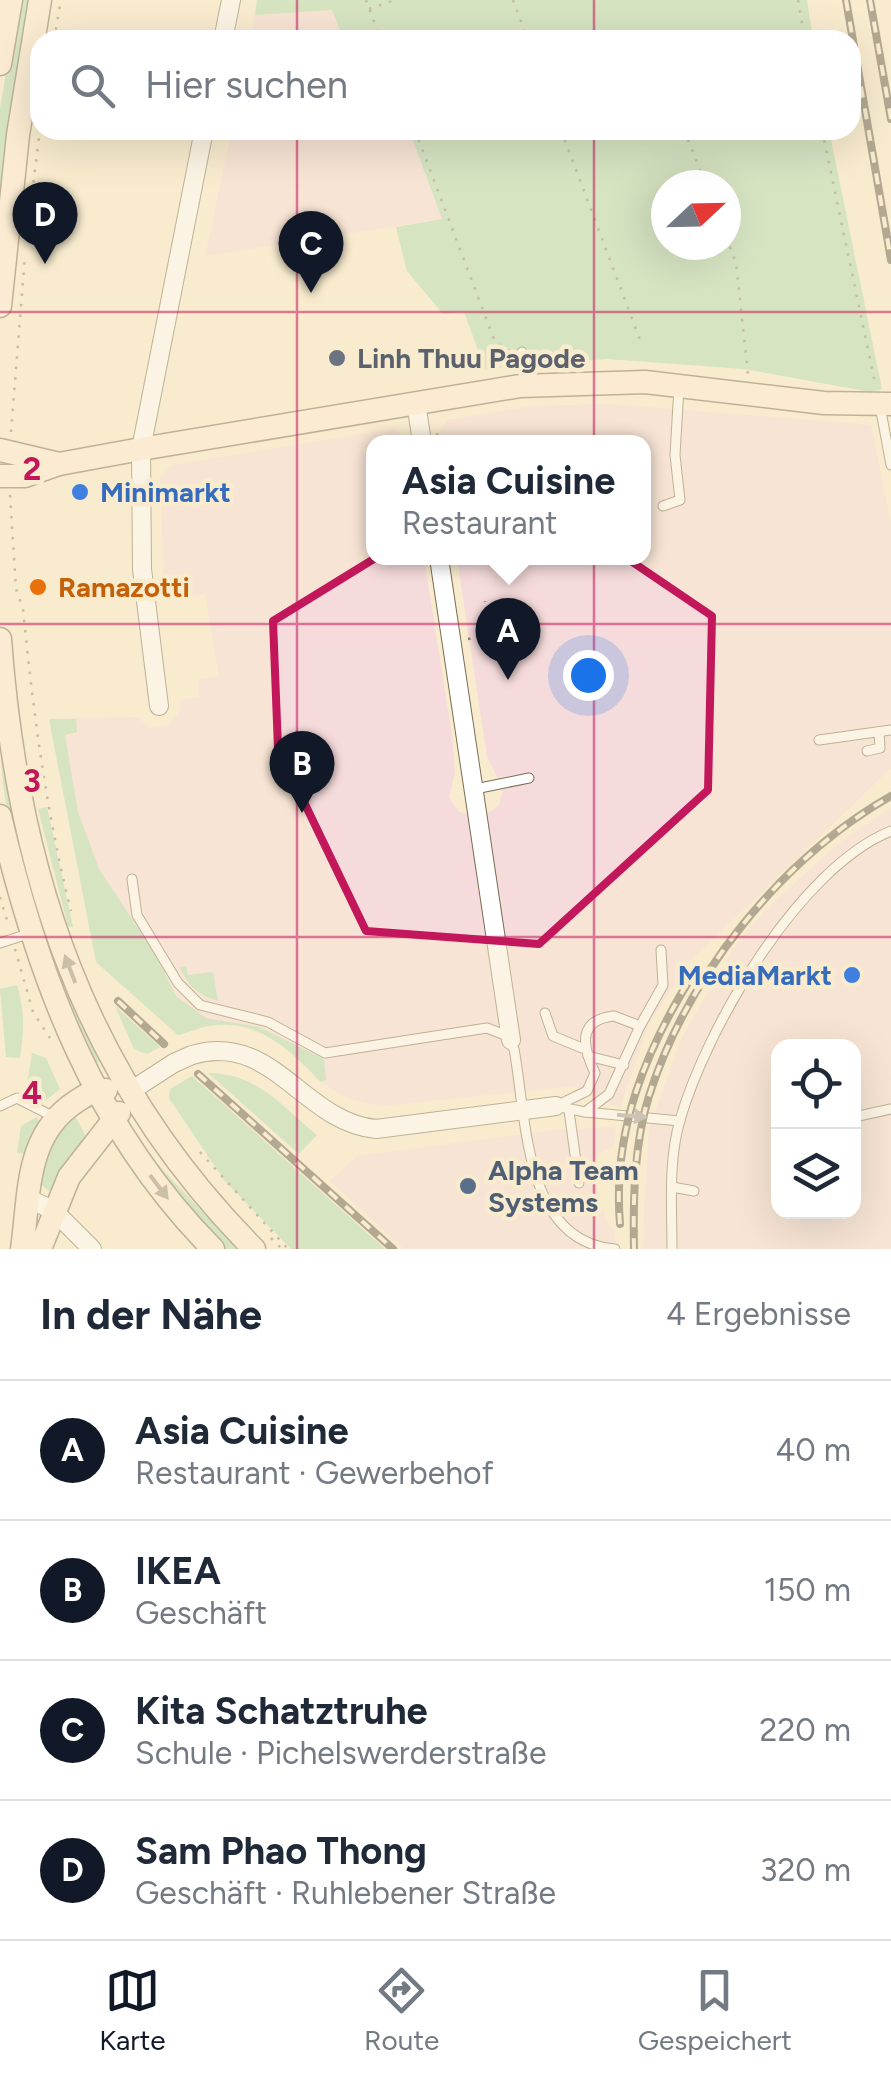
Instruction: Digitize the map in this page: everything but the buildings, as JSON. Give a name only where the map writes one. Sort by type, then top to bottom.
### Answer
[{"type":"main road","points":[[0,64],[11,0]]},
{"type":"main road","points":[[35,30],[40,0]]},
{"type":"main road","points":[[0,306],[30,61]]},
{"type":"main road","points":[[5,486],[59,464],[533,385],[645,382],[885,405]]},
{"type":"main road","points":[[6,439],[59,464]]},
{"type":"main road","points":[[0,638],[18,780],[41,888],[78,992],[129,1092],[181,1169],[254,1249]]},
{"type":"main road","points":[[0,816],[21,936],[94,1090],[164,1194],[213,1249]]},
{"type":"main road","points":[[22,1249],[42,1134],[54,1117],[94,1090],[129,1092]]},
{"type":"main road","points":[[40,1249],[69,1177],[114,1123],[129,1092]]},
{"type":"street","points":[[224,30],[230,0]]},
{"type":"street","points":[[159,706],[142,569],[140,449],[202,140]]},
{"type":"street","points":[[416,403],[428,435]]},
{"type":"street","points":[[441,565],[511,1040]]},
{"type":"street","points":[[129,1092],[183,1059],[224,1050],[266,1061],[315,1104],[354,1127],[376,1129],[562,1108]]},
{"type":"street","points":[[29,1199],[54,1210],[92,1249]]},
{"type":"lane","points":[[519,353],[533,385]]},
{"type":"lane","points":[[663,506],[680,500],[675,455],[679,386]]},
{"type":"lane","points":[[885,405],[891,465]]},
{"type":"lane","points":[[819,740],[891,730]]},
{"type":"lane","points":[[867,752],[880,748],[878,732]]},
{"type":"lane","points":[[474,788],[529,778]]},
{"type":"lane","points":[[672,1249],[672,1187],[680,1121],[716,1032],[772,936],[840,863],[891,831]]},
{"type":"lane","points":[[132,879],[138,915],[178,982],[200,1005],[268,1022],[325,1052],[488,1028],[511,1040],[535,1177],[546,1205],[575,1238],[614,1249]]},
{"type":"lane","points":[[0,942],[21,936]]},
{"type":"lane","points":[[585,1112],[609,1094],[663,985],[661,950]]},
{"type":"lane","points":[[545,1013],[554,1036],[624,1065]]},
{"type":"lane","points":[[562,1108],[587,1091],[595,1074],[585,1052],[585,1033],[602,1017],[614,1016],[640,1026]]},
{"type":"lane","points":[[0,1106],[17,1098],[54,1117]]},
{"type":"lane","points":[[562,1108],[680,1121]]},
{"type":"lane","points":[[562,1108],[579,1184]]},
{"type":"lane","points":[[861,1115],[891,1109]]},
{"type":"lane","points":[[672,1187],[694,1190]]},
{"type":"path","points":[[56,30],[61,0]]},
{"type":"path","points":[[366,0],[377,30]]},
{"type":"path","points":[[370,10],[395,0]]},
{"type":"path","points":[[798,0],[803,30]]},
{"type":"path","points":[[515,1],[525,30]]},
{"type":"path","points":[[30,206],[39,140]]},
{"type":"path","points":[[419,140],[495,342],[519,353]]},
{"type":"path","points":[[565,140],[642,345]]},
{"type":"path","points":[[688,140],[700,170]]},
{"type":"path","points":[[824,140],[885,405]]},
{"type":"path","points":[[6,439],[26,250]]},
{"type":"path","points":[[735,260],[748,374]]},
{"type":"path","points":[[5,486],[16,590],[23,608],[55,851],[75,926]]},
{"type":"path","points":[[466,639],[486,636],[485,601]]},
{"type":"path","points":[[0,897],[21,936],[34,1012],[53,1045]]},
{"type":"path","points":[[189,1144],[285,1249]]},
{"type":"path","points":[[200,1152],[285,1249]]},
{"type":"highlighted area","points":[[507,477],[712,616],[708,790],[539,944],[366,931],[278,748],[273,621]]},
{"type":"shaded area","points":[[332,10],[340,30],[252,30],[255,15]]},
{"type":"shaded area","points":[[230,140],[413,140],[442,219],[205,256]]},
{"type":"shaded area","points":[[607,404],[871,425],[891,523],[891,768],[688,963],[649,1024],[620,1108],[575,1086],[380,1106],[349,1099],[321,1082],[282,1044],[257,1030],[233,1024],[178,1035],[96,962],[49,719],[137,717],[150,728],[167,726],[178,714],[181,700],[200,697],[198,680],[219,676],[205,594],[164,600],[160,477],[172,465],[395,429],[403,435],[366,435],[366,565],[425,565],[452,736],[455,772],[449,797],[459,812],[481,818],[499,805],[503,789],[487,757],[458,565],[651,565],[651,435],[438,435],[448,420],[532,406]]},
{"type":"shaded area","points":[[891,808],[891,1249],[642,1249],[649,1129],[681,1039],[735,946],[766,909],[839,843]]},
{"type":"shaded area","points":[[616,1127],[614,1146],[593,1156],[600,1202],[609,1227],[614,1229],[616,1249],[404,1249],[330,1181],[357,1156],[556,1130]]},
{"type":"green space","points":[[19,0],[33,0],[0,230],[0,108]]},
{"type":"green space","points":[[257,0],[807,0],[812,30],[340,30],[332,10],[255,15]]},
{"type":"green space","points":[[413,140],[831,140],[882,389],[871,392],[744,369],[607,359],[485,369],[464,312],[443,314],[407,271],[396,227],[442,219]]},
{"type":"green space","points":[[49,719],[76,719],[77,732],[65,735],[78,812],[99,869],[154,952],[176,996],[206,1018],[259,1027],[324,1059],[326,1080],[321,1082],[272,1039],[243,1027],[210,1026],[178,1035],[96,962]]},
{"type":"green space","points":[[0,729],[104,1060],[97,1063],[60,984],[29,901],[8,816]]},
{"type":"green space","points":[[47,807],[73,927],[68,926],[38,809]]},
{"type":"green space","points":[[186,966],[188,975],[213,972],[218,1001],[190,984],[180,967]]},
{"type":"green space","points":[[17,985],[23,1021],[20,1058],[6,1057],[0,989]]},
{"type":"green space","points":[[115,1006],[160,1047],[147,1054],[134,1049]]},
{"type":"green space","points":[[32,1053],[46,1058],[60,1089],[41,1104],[25,1097]]},
{"type":"green space","points":[[208,1073],[255,1085],[317,1135],[299,1154]]},
{"type":"green space","points":[[192,1076],[385,1249],[291,1249],[224,1180],[169,1098],[170,1089]]},
{"type":"green space","points":[[73,1112],[87,1139],[49,1191],[40,1183],[42,1151]]},
{"type":"green space","points":[[37,1117],[40,1123],[27,1154],[17,1153],[21,1126]]},
{"type":"green space","points":[[149,1155],[237,1249],[221,1249]]},
{"type":"railway","points":[[846,0],[851,30]]},
{"type":"railway","points":[[870,0],[891,119]]},
{"type":"railway","points":[[861,87],[891,260]]},
{"type":"railway","points":[[634,1249],[636,1172],[644,1114],[666,1051],[688,1007],[743,924],[776,886],[812,852],[891,796]]},
{"type":"railway","points":[[620,1224],[621,1156],[636,1092],[661,1030],[695,971]]},
{"type":"railway","points":[[118,1001],[164,1044]]},
{"type":"railway","points":[[198,1074],[393,1249]]},
{"type":"place","name":"Sam Phao Thong","points":[[45,264]]},
{"type":"place","name":"Kita Schatztruhe","points":[[311,293]]},
{"type":"place","name":"Linh Thuu Pagode","points":[[337,358]]},
{"type":"place","name":"Minimarkt","points":[[80,492]]},
{"type":"place","name":"Ramazotti","points":[[38,587]]},
{"type":"place","name":"Asia Cuisine","points":[[508,680]]},
{"type":"place","name":"IKEA","points":[[302,813]]},
{"type":"place","name":"MediaMarkt","points":[[852,975]]},
{"type":"place","name":"Alpha Team Systems","points":[[468,1186]]}]
